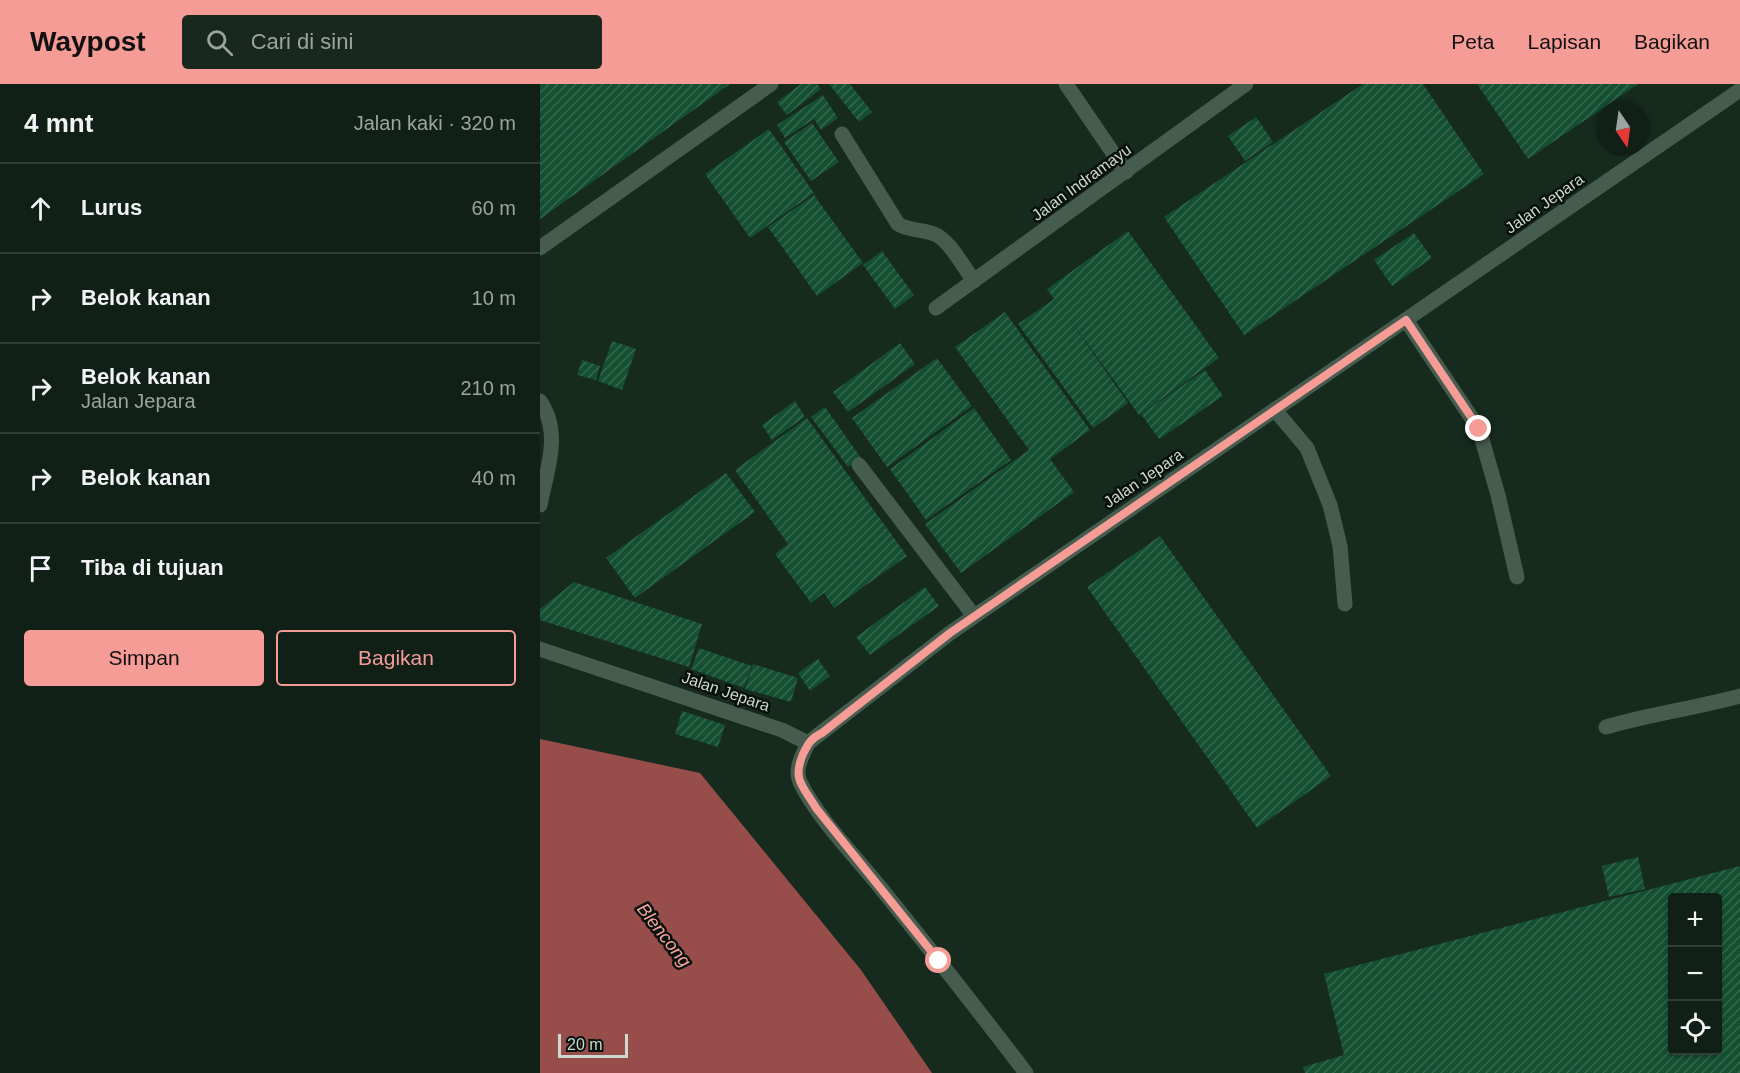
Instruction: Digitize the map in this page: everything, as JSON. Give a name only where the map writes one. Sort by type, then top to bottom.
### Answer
[{"type":"lane","points":[[540,248],[771,84]]},
{"type":"lane","points":[[1066,84],[1126,172]]},
{"type":"lane","name":"Jalan Indramayu","points":[[936,308],[1246,84]]},
{"type":"lane","name":"Jalan Jepara","points":[[540,649],[782,730],[808,743],[922,653],[974,616],[1740,90]]},
{"type":"lane","points":[[842,134],[898,224],[904,228],[931,232],[942,238],[974,281]]},
{"type":"lane","points":[[1406,320],[1479,429],[1498,495],[1517,577]]},
{"type":"lane","points":[[540,401],[549,414],[553,437],[540,504]]},
{"type":"lane","points":[[1275,410],[1307,448],[1330,505],[1340,546],[1345,604]]},
{"type":"lane","points":[[859,465],[974,616]]},
{"type":"lane","points":[[1606,727],[1643,716],[1696,708],[1740,696]]},
{"type":"lane","points":[[808,743],[798,768],[798,774],[816,808],[1026,1073]]},
{"type":"water","name":"Blencong","points":[[540,739],[700,773],[861,970],[932,1073],[540,1073]]},
{"type":"building","points":[[540,84],[730,84],[540,219]]},
{"type":"building","points":[[801,84],[817,84],[821,89],[787,115],[777,102]]},
{"type":"building","points":[[829,84],[850,84],[872,112],[859,122]]},
{"type":"building","points":[[1363,84],[1423,84],[1484,174],[1244,335],[1164,217]]},
{"type":"building","points":[[1477,84],[1638,84],[1612,102],[1596,102],[1596,113],[1528,159]]},
{"type":"building","points":[[823,95],[838,118],[821,130],[814,119],[785,138],[777,125]]},
{"type":"building","points":[[1256,117],[1273,142],[1245,161],[1228,136]]},
{"type":"building","points":[[812,123],[839,162],[811,181],[784,142]]},
{"type":"building","points":[[769,129],[814,193],[750,238],[705,174]]},
{"type":"building","points":[[814,195],[863,263],[817,296],[768,227]]},
{"type":"building","points":[[1128,231],[1219,358],[1139,415],[1068,317],[1128,403],[1093,428],[1018,324],[1054,299],[1047,289]]},
{"type":"building","points":[[1414,233],[1432,258],[1392,286],[1374,260]]},
{"type":"building","points":[[882,251],[914,295],[895,309],[863,265]]},
{"type":"building","points":[[1005,312],[1090,430],[1050,459],[1074,492],[961,573],[925,524],[1029,450],[955,347]]},
{"type":"building","points":[[612,341],[636,349],[622,390],[598,381]]},
{"type":"building","points":[[900,343],[915,364],[848,412],[833,392]]},
{"type":"building","points":[[937,358],[972,406],[887,467],[852,418]]},
{"type":"building","points":[[582,360],[600,366],[596,380],[577,375]]},
{"type":"building","points":[[1205,370],[1223,396],[1159,439],[1141,414]]},
{"type":"building","points":[[795,401],[805,417],[772,440],[762,425]]},
{"type":"building","points":[[825,407],[861,458],[848,467],[811,417]]},
{"type":"building","points":[[974,408],[1011,460],[926,520],[890,469]]},
{"type":"building","points":[[807,418],[907,556],[834,608],[824,593],[811,603],[775,554],[788,544],[735,470]]},
{"type":"building","points":[[726,473],[755,512],[635,598],[606,558]]},
{"type":"building","points":[[1160,536],[1331,776],[1257,828],[1087,587]]},
{"type":"building","points":[[574,582],[702,624],[689,667],[540,620],[540,609]]},
{"type":"building","points":[[925,587],[939,606],[870,655],[856,637]]},
{"type":"building","points":[[699,648],[752,666],[744,688],[691,669]]},
{"type":"building","points":[[818,659],[830,676],[810,691],[798,673]]},
{"type":"building","points":[[753,664],[798,678],[791,702],[745,689]]},
{"type":"building","points":[[682,711],[725,725],[718,747],[675,734]]},
{"type":"building","points":[[1638,857],[1645,889],[1609,897],[1602,866]]},
{"type":"building","points":[[1740,866],[1740,1073],[1305,1073],[1303,1067],[1344,1055],[1324,974]]},
{"type":"route","points":[[939,961],[816,808],[800,780],[798,768],[808,743],[814,737],[950,633],[1406,320],[1479,429]]}]
